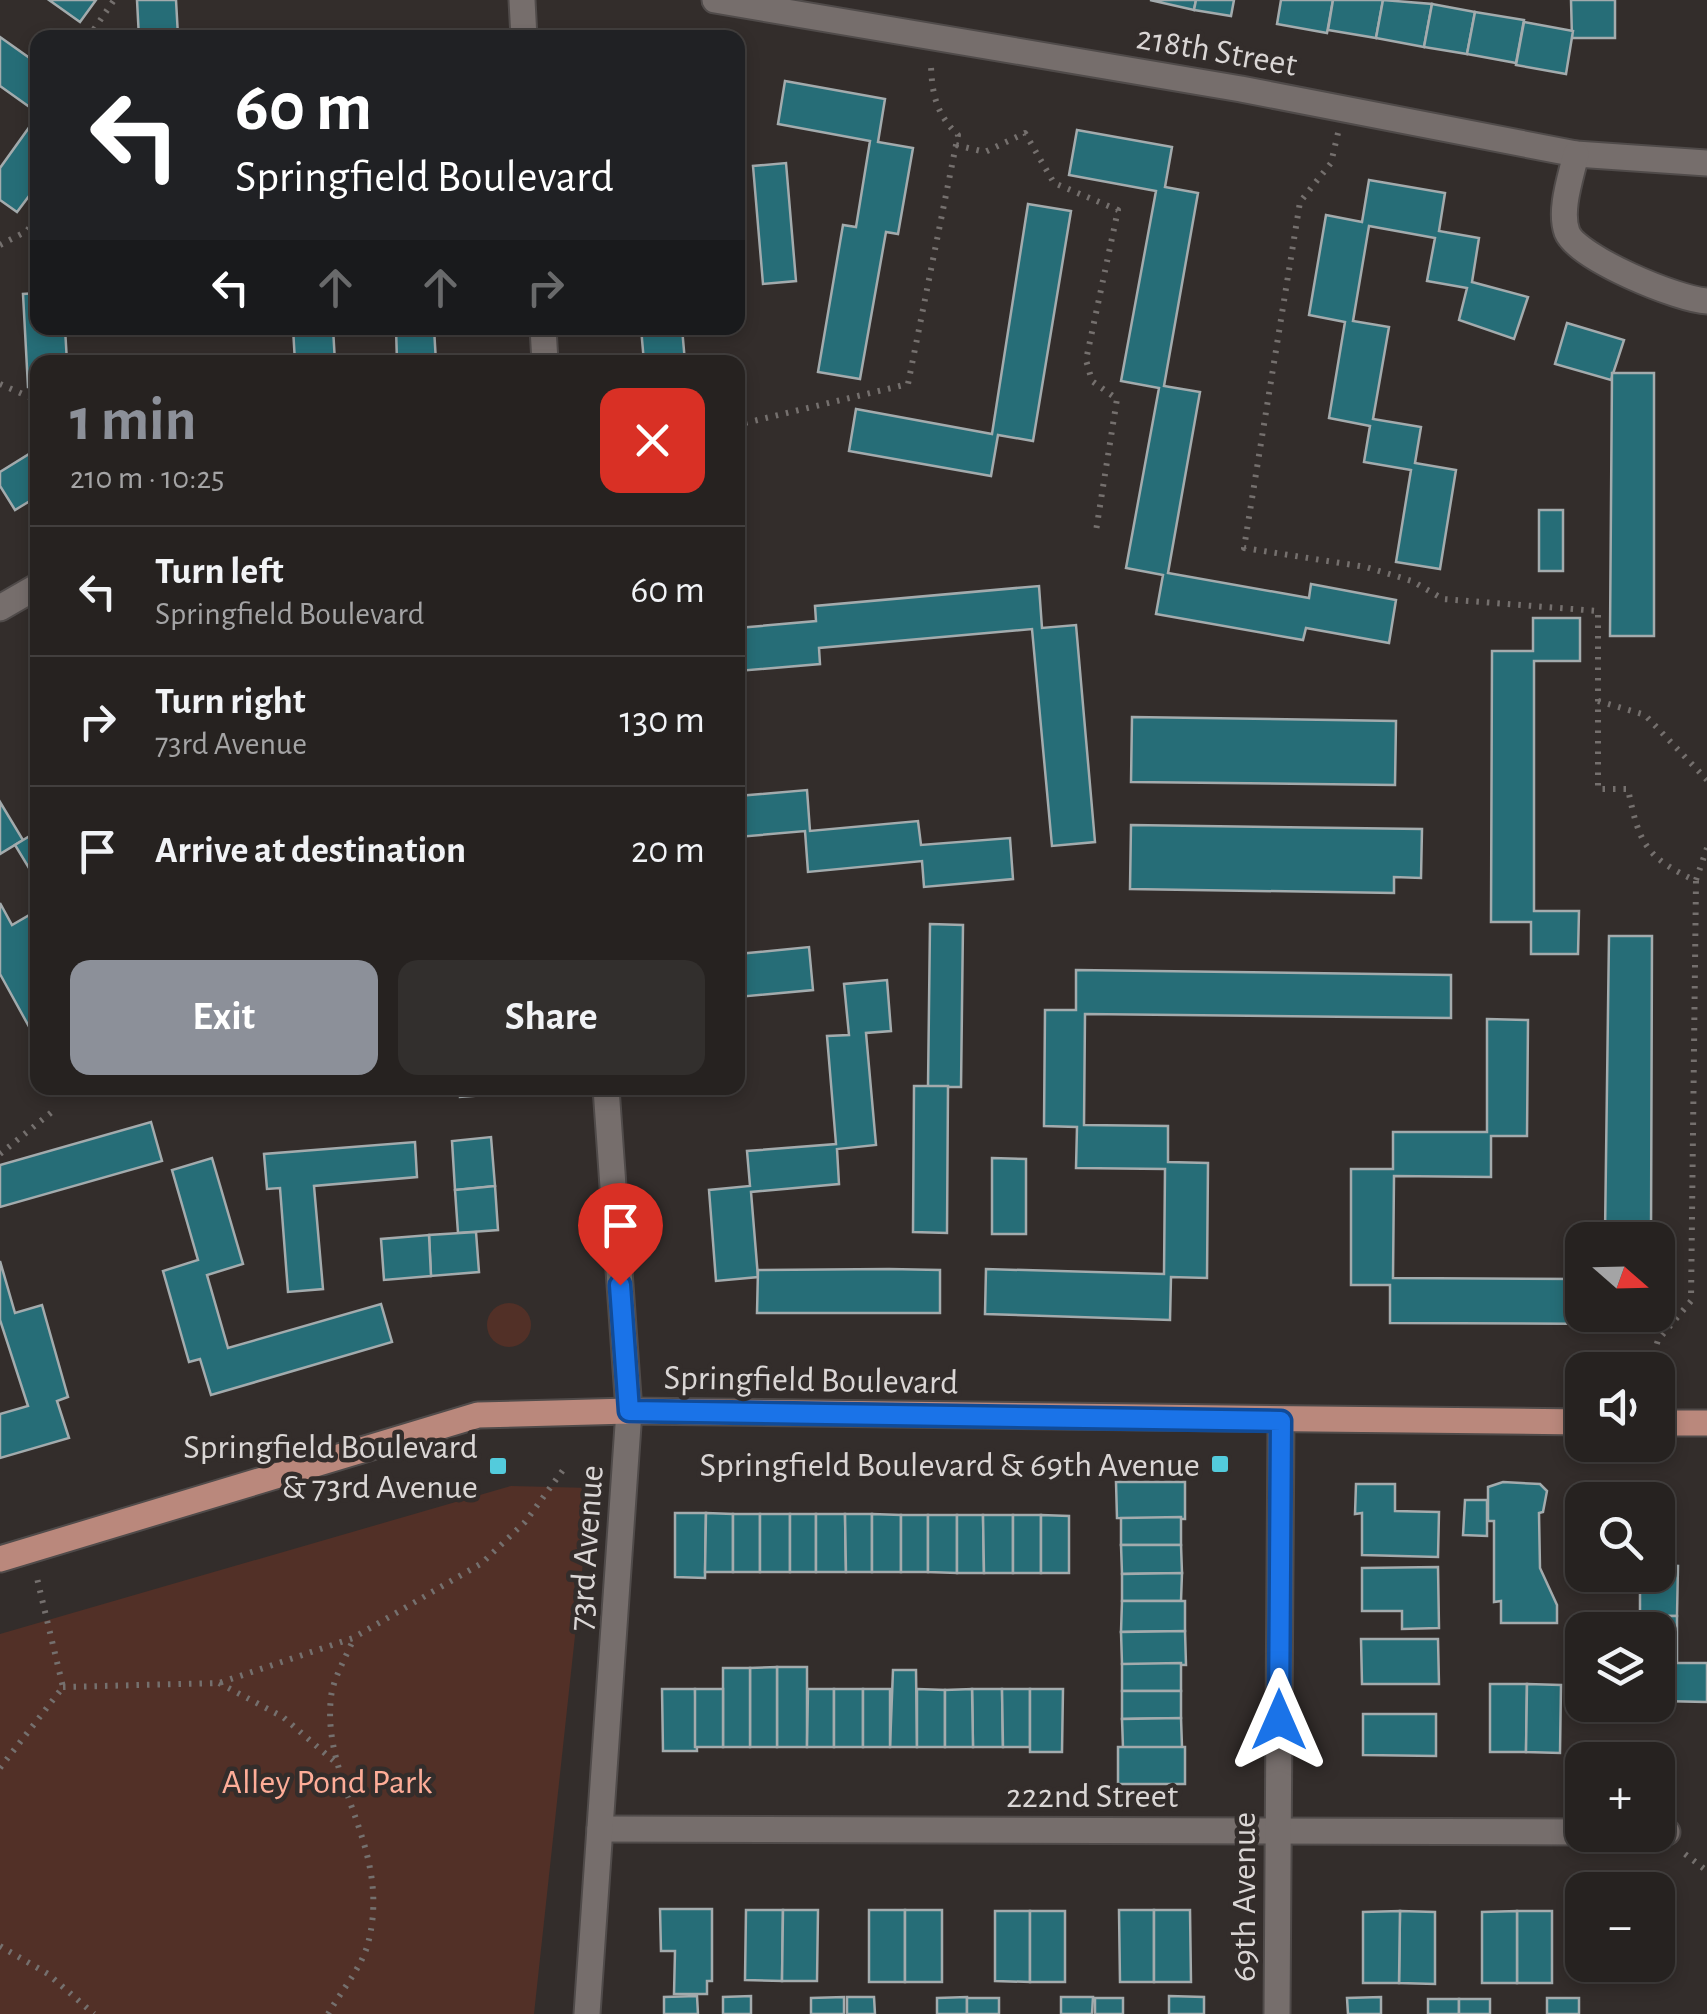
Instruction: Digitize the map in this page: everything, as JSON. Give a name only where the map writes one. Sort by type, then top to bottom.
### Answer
[{"type":"main road","name":"Springfield Boulevard","points":[[0,1559],[478,1415],[629,1411],[1565,1422]]},
{"type":"main road","points":[[1675,1423],[1707,1423]]},
{"type":"street","points":[[525,30],[527,0]]},
{"type":"street","name":"218th Street","points":[[715,0],[1343,108],[1576,154],[1707,163]]},
{"type":"street","points":[[1576,154],[1564,215],[1568,236],[1582,248],[1651,285],[1707,300]]},
{"type":"street","points":[[0,608],[30,591]]},
{"type":"street","name":"73rd Avenue","points":[[587,2014],[629,1411],[606,1095]]},
{"type":"street","name":"69th Avenue","points":[[1277,2014],[1281,1421]]},
{"type":"street","name":"222nd Street","points":[[600,1829],[1565,1832]]},
{"type":"path","points":[[93,30],[114,0]]},
{"type":"path","points":[[745,424],[908,384],[958,135],[943,120],[932,93],[930,37]]},
{"type":"path","points":[[1343,108],[1331,163],[1300,202],[1244,548],[1366,568],[1412,581],[1443,599],[1598,611],[1598,789],[1628,789],[1636,828],[1659,864],[1696,881]]},
{"type":"path","points":[[956,145],[985,152],[1025,133],[1054,183],[1118,210],[1086,360],[1092,381],[1117,399],[1096,531]]},
{"type":"path","points":[[27,230],[30,226]]},
{"type":"path","points":[[0,245],[30,229]]},
{"type":"path","points":[[0,384],[30,397]]},
{"type":"path","points":[[1598,701],[1645,715],[1707,780]]},
{"type":"path","points":[[1654,1352],[1658,1340],[1691,1301],[1696,881],[1707,848]]},
{"type":"path","points":[[0,1154],[53,1111]]},
{"type":"path","points":[[63,1687],[219,1683],[354,1638],[482,1564],[525,1522],[566,1466]]},
{"type":"path","points":[[30,1550],[63,1687]]},
{"type":"path","points":[[328,2014],[366,1948],[374,1884],[358,1816],[336,1763],[331,1696],[354,1638]]},
{"type":"path","points":[[219,1683],[283,1716],[336,1763]]},
{"type":"path","points":[[0,1768],[63,1687]]},
{"type":"path","points":[[0,1946],[48,1974],[94,2014]]},
{"type":"green space","points":[[509,1303],[525,1309],[531,1325],[525,1341],[509,1347],[493,1341],[487,1325],[493,1309]]},
{"type":"green space","name":"Alley Pond Park","points":[[511,1486],[591,1488],[534,2014],[0,2014],[0,1634]]},
{"type":"building","points":[[49,0],[96,0],[80,22]]},
{"type":"building","points":[[137,0],[176,0],[178,30],[139,30]]},
{"type":"building","points":[[1150,0],[1196,0],[1194,10]]},
{"type":"building","points":[[1196,0],[1234,0],[1231,16],[1194,10]]},
{"type":"building","points":[[1281,0],[1333,0],[1327,33],[1277,24]]},
{"type":"building","points":[[1333,0],[1383,0],[1376,38],[1328,30]]},
{"type":"building","points":[[1383,0],[1432,4],[1424,47],[1376,38]]},
{"type":"building","points":[[1571,0],[1615,0],[1615,38],[1572,38]]},
{"type":"building","points":[[1432,4],[1475,12],[1467,54],[1424,47]]},
{"type":"building","points":[[1475,12],[1524,20],[1516,63],[1467,54]]},
{"type":"building","points":[[1524,22],[1573,31],[1566,74],[1516,65]]},
{"type":"building","points":[[0,37],[30,58],[30,107],[0,86]]},
{"type":"building","points":[[785,81],[885,99],[878,142],[913,148],[898,234],[886,232],[860,379],[818,372],[843,225],[856,227],[870,141],[778,124]]},
{"type":"building","points":[[30,126],[30,195],[17,212],[0,200],[0,168]]},
{"type":"building","points":[[1077,130],[1172,147],[1165,187],[1198,193],[1164,386],[1200,392],[1168,573],[1309,598],[1311,584],[1396,600],[1389,643],[1306,628],[1303,640],[1156,614],[1163,575],[1126,568],[1159,388],[1121,381],[1156,191],[1069,175]]},
{"type":"building","points":[[786,163],[796,281],[763,284],[753,166]]},
{"type":"building","points":[[1369,180],[1445,193],[1439,231],[1479,238],[1472,282],[1528,297],[1514,339],[1459,320],[1467,288],[1427,281],[1435,238],[1369,226],[1353,321],[1389,327],[1373,419],[1421,427],[1415,463],[1456,470],[1440,569],[1396,562],[1411,470],[1364,462],[1370,426],[1329,418],[1345,322],[1309,315],[1326,215],[1362,222]]},
{"type":"building","points":[[1028,204],[1071,211],[1033,441],[998,435],[991,476],[849,451],[856,409],[992,434]]},
{"type":"building","points":[[23,294],[30,294],[30,335],[65,335],[67,355],[30,355],[30,387],[28,387]]},
{"type":"building","points":[[1567,323],[1624,340],[1611,380],[1555,364]]},
{"type":"building","points":[[293,335],[333,335],[335,355],[295,355]]},
{"type":"building","points":[[396,335],[434,335],[436,355],[397,355]]},
{"type":"building","points":[[642,335],[683,335],[684,355],[643,355]]},
{"type":"building","points":[[1612,373],[1654,373],[1654,636],[1610,636]]},
{"type":"building","points":[[30,453],[30,501],[15,510],[0,486],[0,472]]},
{"type":"building","points":[[1539,510],[1563,510],[1563,571],[1539,571]]},
{"type":"building","points":[[1039,586],[1042,628],[1076,625],[1095,842],[1052,846],[1032,629],[819,648],[820,664],[745,670],[745,627],[816,621],[815,606]]},
{"type":"building","points":[[1533,618],[1580,618],[1580,661],[1534,661],[1534,911],[1579,911],[1578,954],[1531,954],[1531,922],[1491,922],[1492,651],[1533,651]]},
{"type":"building","points":[[1132,717],[1396,721],[1395,785],[1131,782]]},
{"type":"building","points":[[807,790],[810,831],[918,821],[921,845],[1010,838],[1013,879],[924,887],[922,861],[808,872],[805,831],[745,836],[745,795]]},
{"type":"building","points":[[0,802],[23,840],[0,854]]},
{"type":"building","points":[[1131,825],[1422,829],[1421,878],[1394,877],[1394,893],[1130,889]]},
{"type":"building","points":[[30,836],[30,870],[15,845]]},
{"type":"building","points":[[0,903],[12,925],[30,915],[30,1028],[0,974]]},
{"type":"building","points":[[930,924],[963,925],[961,1087],[928,1087]]},
{"type":"building","points":[[1609,936],[1652,936],[1651,1222],[1605,1222]]},
{"type":"building","points":[[809,947],[813,990],[745,996],[745,953]]},
{"type":"building","points":[[1076,970],[1451,975],[1451,1018],[1085,1014],[1084,1125],[1168,1126],[1168,1162],[1208,1163],[1207,1278],[1171,1277],[1170,1320],[985,1314],[986,1269],[1164,1274],[1165,1169],[1076,1168],[1077,1127],[1044,1126],[1045,1010],[1076,1010]]},
{"type":"building","points":[[887,980],[891,1031],[866,1033],[876,1145],[837,1149],[839,1184],[751,1192],[758,1277],[716,1281],[709,1190],[750,1186],[747,1151],[836,1144],[827,1036],[849,1035],[844,984]]},
{"type":"building","points":[[1487,1019],[1528,1020],[1527,1136],[1491,1136],[1491,1177],[1394,1176],[1393,1278],[1565,1279],[1565,1324],[1390,1323],[1390,1285],[1351,1285],[1351,1169],[1393,1169],[1393,1132],[1487,1132]]},
{"type":"building","points":[[914,1086],[948,1086],[947,1233],[913,1232]]},
{"type":"building","points":[[151,1122],[162,1161],[0,1207],[0,1165]]},
{"type":"building","points":[[491,1137],[495,1186],[455,1190],[452,1141]]},
{"type":"building","points":[[415,1142],[417,1177],[314,1186],[323,1289],[288,1292],[280,1188],[267,1189],[264,1154]]},
{"type":"building","points":[[212,1158],[243,1264],[207,1275],[228,1348],[381,1304],[392,1342],[211,1395],[200,1359],[189,1362],[163,1271],[198,1260],[172,1170]]},
{"type":"building","points":[[992,1158],[1026,1159],[1026,1234],[992,1234]]},
{"type":"building","points":[[495,1186],[498,1230],[458,1233],[455,1190]]},
{"type":"building","points":[[476,1232],[479,1272],[431,1276],[429,1235]]},
{"type":"building","points":[[429,1235],[431,1276],[384,1280],[381,1239]]},
{"type":"building","points":[[0,1261],[15,1313],[42,1305],[68,1397],[57,1401],[69,1438],[0,1458],[0,1414],[28,1406],[0,1320]]},
{"type":"building","points":[[758,1270],[940,1270],[940,1313],[757,1313]]},
{"type":"building","points":[[1116,1482],[1185,1482],[1185,1519],[1117,1518]]},
{"type":"building","points":[[1503,1482],[1540,1484],[1547,1491],[1543,1512],[1539,1513],[1540,1568],[1557,1605],[1557,1623],[1501,1623],[1501,1601],[1494,1602],[1494,1521],[1488,1521],[1488,1487]]},
{"type":"building","points":[[1356,1484],[1395,1484],[1395,1511],[1439,1512],[1438,1557],[1362,1555],[1362,1513],[1355,1514]]},
{"type":"building","points":[[1465,1500],[1487,1500],[1487,1536],[1463,1535]]},
{"type":"building","points":[[675,1513],[706,1513],[705,1578],[675,1577]]},
{"type":"building","points":[[706,1513],[733,1514],[733,1572],[705,1572]]},
{"type":"building","points":[[733,1514],[760,1514],[760,1572],[733,1572]]},
{"type":"building","points":[[760,1514],[790,1514],[790,1572],[760,1572]]},
{"type":"building","points":[[790,1514],[816,1514],[816,1572],[790,1572]]},
{"type":"building","points":[[816,1514],[845,1514],[846,1572],[816,1572]]},
{"type":"building","points":[[845,1514],[872,1514],[872,1572],[846,1572]]},
{"type":"building","points":[[872,1514],[901,1515],[901,1572],[872,1572]]},
{"type":"building","points":[[901,1515],[928,1515],[928,1572],[901,1572]]},
{"type":"building","points":[[928,1515],[957,1515],[957,1573],[928,1572]]},
{"type":"building","points":[[957,1515],[983,1515],[984,1573],[957,1573]]},
{"type":"building","points":[[983,1515],[1013,1515],[1013,1573],[984,1573]]},
{"type":"building","points":[[1013,1515],[1041,1515],[1041,1573],[1013,1573]]},
{"type":"building","points":[[1041,1515],[1069,1516],[1069,1573],[1041,1573]]},
{"type":"building","points":[[1181,1517],[1181,1545],[1121,1545],[1121,1518]]},
{"type":"building","points":[[1121,1545],[1181,1545],[1182,1573],[1122,1574]]},
{"type":"building","points":[[1678,1566],[1677,1616],[1675,1612],[1640,1612],[1640,1592],[1675,1592]]},
{"type":"building","points":[[1438,1567],[1439,1628],[1402,1629],[1402,1611],[1362,1611],[1362,1568]]},
{"type":"building","points":[[1182,1573],[1181,1601],[1122,1601],[1122,1574]]},
{"type":"building","points":[[1122,1601],[1185,1601],[1185,1631],[1121,1632]]},
{"type":"building","points":[[1675,1616],[1677,1616],[1675,1663]]},
{"type":"building","points":[[1185,1631],[1186,1665],[1122,1664],[1121,1632]]},
{"type":"building","points":[[1361,1639],[1438,1639],[1439,1684],[1362,1684]]},
{"type":"building","points":[[1181,1663],[1181,1691],[1122,1691],[1122,1664]]},
{"type":"building","points":[[1675,1663],[1707,1663],[1707,1702],[1675,1701]]},
{"type":"building","points":[[777,1667],[807,1667],[807,1747],[777,1747]]},
{"type":"building","points":[[777,1667],[777,1747],[750,1747],[750,1668]]},
{"type":"building","points":[[723,1668],[750,1668],[750,1747],[723,1747]]},
{"type":"building","points":[[893,1670],[916,1670],[917,1747],[890,1747]]},
{"type":"building","points":[[1490,1684],[1527,1684],[1526,1752],[1490,1752]]},
{"type":"building","points":[[1527,1684],[1561,1685],[1560,1753],[1526,1752]]},
{"type":"building","points":[[662,1689],[695,1689],[697,1751],[663,1751]]},
{"type":"building","points":[[695,1689],[723,1689],[723,1747],[695,1747]]},
{"type":"building","points":[[808,1689],[834,1689],[834,1747],[807,1747]]},
{"type":"building","points":[[834,1689],[863,1689],[863,1747],[834,1747]]},
{"type":"building","points":[[863,1689],[890,1689],[890,1747],[863,1747]]},
{"type":"building","points":[[917,1689],[945,1690],[945,1747],[917,1747]]},
{"type":"building","points":[[972,1689],[1002,1689],[1003,1747],[973,1747]]},
{"type":"building","points":[[972,1689],[973,1747],[945,1747],[945,1690]]},
{"type":"building","points":[[1002,1689],[1030,1689],[1030,1747],[1003,1747]]},
{"type":"building","points":[[1030,1689],[1063,1689],[1062,1752],[1030,1752]]},
{"type":"building","points":[[1122,1691],[1181,1691],[1181,1718],[1122,1719]]},
{"type":"building","points":[[1363,1714],[1436,1714],[1436,1756],[1363,1755]]},
{"type":"building","points":[[1181,1718],[1182,1747],[1123,1748],[1122,1719]]},
{"type":"building","points":[[1118,1747],[1185,1747],[1185,1784],[1118,1784]]},
{"type":"building","points":[[660,1909],[712,1909],[712,1981],[707,1981],[707,1994],[674,1994],[675,1951],[661,1951]]},
{"type":"building","points":[[746,1910],[783,1910],[782,1981],[745,1980]]},
{"type":"building","points":[[783,1910],[818,1910],[817,1981],[782,1981]]},
{"type":"building","points":[[869,1910],[905,1910],[905,1982],[869,1982]]},
{"type":"building","points":[[905,1910],[942,1910],[942,1982],[905,1982]]},
{"type":"building","points":[[1119,1910],[1154,1910],[1154,1982],[1120,1982]]},
{"type":"building","points":[[1154,1910],[1190,1910],[1191,1982],[1154,1982]]},
{"type":"building","points":[[995,1911],[1030,1911],[1030,1982],[995,1981]]},
{"type":"building","points":[[1030,1911],[1065,1911],[1065,1982],[1030,1982]]},
{"type":"building","points":[[1400,1911],[1435,1912],[1435,1984],[1399,1983]]},
{"type":"building","points":[[1400,1911],[1399,1983],[1363,1983],[1363,1912]]},
{"type":"building","points":[[1517,1911],[1552,1911],[1552,1983],[1517,1983]]},
{"type":"building","points":[[1517,1911],[1517,1983],[1482,1983],[1482,1912]]},
{"type":"building","points":[[697,1996],[698,2014],[664,2014],[664,1997]]},
{"type":"building","points":[[751,1996],[751,2014],[723,2014],[723,1997]]},
{"type":"building","points":[[1169,1996],[1204,1997],[1204,2014],[1169,2014]]},
{"type":"building","points":[[844,1997],[844,2014],[811,2014],[811,1998]]},
{"type":"building","points":[[847,1997],[874,1997],[875,2014],[847,2014]]},
{"type":"building","points":[[967,1997],[967,2014],[937,2014],[937,1998]]},
{"type":"building","points":[[1061,1997],[1093,1997],[1092,2014],[1061,2014]]},
{"type":"building","points":[[1381,1997],[1381,2014],[1348,2014],[1347,1998]]},
{"type":"building","points":[[967,1998],[999,1998],[999,2014],[967,2014]]},
{"type":"building","points":[[1095,1998],[1123,1998],[1123,2014],[1095,2014]]},
{"type":"building","points":[[1547,1998],[1579,1998],[1579,2014],[1547,2014]]},
{"type":"building","points":[[1428,1999],[1459,1999],[1459,2014],[1428,2014]]},
{"type":"building","points":[[1459,1999],[1490,1999],[1490,2014],[1459,2014]]},
{"type":"place","name":"Springfield Boulevard & 69th Avenue","points":[[1220,1464]]},
{"type":"place","name":"Springfield Boulevard & 73rd Avenue","points":[[498,1466]]},
{"type":"route","points":[[620,1285],[629,1411],[1281,1421],[1279,1720]]}]
